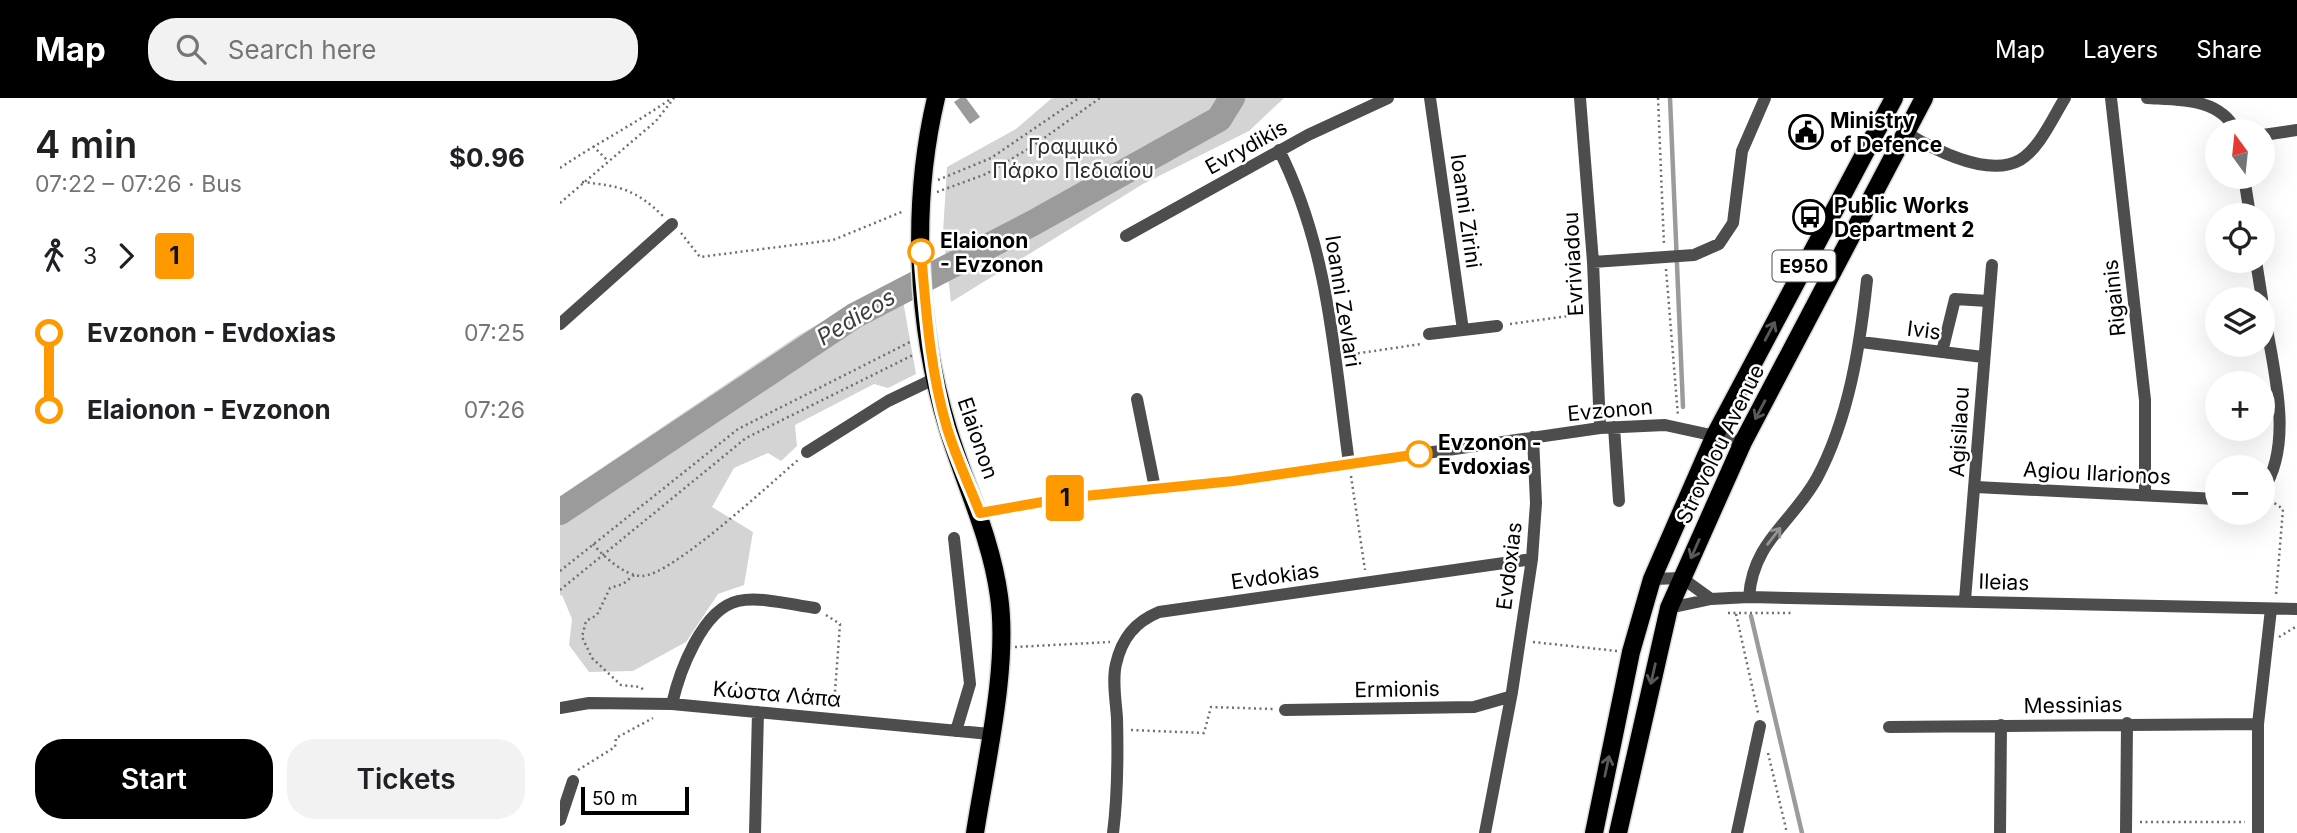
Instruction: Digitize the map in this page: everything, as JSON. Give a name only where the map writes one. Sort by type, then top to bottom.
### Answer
[{"type":"main road","name":"Elaionon","points":[[936,98],[914,210],[921,336],[936,378],[948,430],[980,513],[999,597],[1001,648],[975,833]]},
{"type":"main road","name":"Strovolou Avenue","points":[[1594,833],[1631,652],[1653,579],[1715,435],[1894,98]]},
{"type":"main road","name":"Strovolou Avenue","points":[[1618,833],[1668,608],[1743,442],[1924,98]]},
{"type":"street","name":"Evrydikis","points":[[1126,236],[1279,150],[1388,98]]},
{"type":"street","name":"Ioanni Zirini","points":[[1430,98],[1463,330]]},
{"type":"street","name":"Evriviadou","points":[[1580,98],[1593,262],[1600,428]]},
{"type":"street","points":[[1593,262],[1694,255],[1719,244],[1733,223],[1742,151],[1765,98]]},
{"type":"street","points":[[1906,133],[1938,152],[1974,162],[2006,164],[2020,160],[2034,146],[2065,98]]},
{"type":"street","name":"Rigainis","points":[[2111,98],[2145,400],[2145,495]]},
{"type":"street","points":[[2147,98],[2206,103],[2222,110],[2228,119]]},
{"type":"street","points":[[2275,133],[2297,130]]},
{"type":"street","name":"Ioanni Zevlari","points":[[1279,150],[1298,188],[1317,244],[1349,463]]},
{"type":"street","points":[[560,324],[671,224]]},
{"type":"street","name":"Agisilaou","points":[[1965,600],[1992,265]]},
{"type":"street","points":[[1749,597],[1751,572],[1760,554],[1803,498],[1835,436],[1861,342],[1867,280]]},
{"type":"street","points":[[1942,352],[1955,299],[1988,301]]},
{"type":"street","points":[[1429,334],[1497,326]]},
{"type":"street","name":"Ivis","points":[[1861,342],[1983,357]]},
{"type":"street","points":[[2270,357],[2280,423],[2275,470]]},
{"type":"street","points":[[807,452],[888,401],[936,378]]},
{"type":"street","points":[[1137,399],[1155,488]]},
{"type":"street","name":"Evzonon","points":[[980,513],[1065,498],[1349,463],[1600,428],[1665,425],[1743,442]]},
{"type":"street","points":[[1614,427],[1619,501]]},
{"type":"street","name":"Evdoxias","points":[[1485,833],[1532,559],[1536,503],[1533,437]]},
{"type":"street","name":"Agiou Ilarionos","points":[[1976,487],[2205,498]]},
{"type":"street","points":[[954,538],[970,684],[956,731]]},
{"type":"street","name":"Evdokias","points":[[1124,641],[1133,626],[1159,612],[1532,559]]},
{"type":"street","points":[[1653,579],[1682,578],[1711,599]]},
{"type":"street","name":"Ileias","points":[[1668,608],[1711,599],[1749,597],[2297,609]]},
{"type":"street","points":[[672,704],[684,660],[711,621],[730,604],[747,600],[814,608]]},
{"type":"street","points":[[2258,827],[2258,724],[2273,609]]},
{"type":"street","points":[[1113,833],[1118,793],[1115,666],[1124,641]]},
{"type":"street","name":"Ermionis","points":[[1285,709],[1474,707],[1509,697]]},
{"type":"street","name":"Κώστα Λάπα","points":[[560,708],[589,703],[672,704],[990,734]]},
{"type":"street","points":[[755,833],[758,712]]},
{"type":"street","points":[[2126,828],[2127,723]]},
{"type":"street","name":"Messinias","points":[[1889,727],[2258,724]]},
{"type":"street","points":[[2000,833],[2001,725]]},
{"type":"street","points":[[1737,833],[1760,726]]},
{"type":"street","points":[[560,820],[573,781]]},
{"type":"path","points":[[560,168],[593,146],[631,127],[673,98]]},
{"type":"path","points":[[560,203],[607,160],[656,121],[673,98]]},
{"type":"path","points":[[931,182],[979,165],[1079,98]]},
{"type":"path","points":[[930,194],[986,174],[1033,146],[1100,98]]},
{"type":"path","points":[[593,146],[607,160]]},
{"type":"path","points":[[582,182],[618,186],[643,197],[700,257],[833,240],[914,210]]},
{"type":"path","points":[[1497,326],[1595,313]]},
{"type":"path","points":[[1334,356],[1422,344],[1429,334]]},
{"type":"path","points":[[560,571],[738,429],[921,336]]},
{"type":"path","points":[[560,590],[746,438],[917,353]]},
{"type":"path","points":[[593,544],[602,555],[634,575],[645,576],[664,568],[743,509],[807,452]]},
{"type":"path","points":[[1349,463],[1367,583]]},
{"type":"path","points":[[2273,609],[2283,509],[2275,502]]},
{"type":"path","points":[[634,575],[623,584],[610,588],[597,615],[586,621],[582,637],[600,668],[613,674],[621,685],[640,687],[646,693]]},
{"type":"path","points":[[814,608],[840,624],[834,719]]},
{"type":"path","points":[[1520,640],[1631,652]]},
{"type":"path","points":[[1001,648],[1124,641]]},
{"type":"path","points":[[573,781],[579,770],[615,747],[616,738],[657,716],[672,704]]},
{"type":"path","points":[[1117,730],[1204,733],[1211,707],[1285,709]]},
{"type":"path","points":[[2126,828],[2258,827]]},
{"type":"green space","name":"Γραμμικό Πάρκο Πεδιαίου","points":[[1052,98],[1284,98],[1249,131],[1143,184],[951,302],[943,233],[947,167],[1016,129]]},
{"type":"green space","points":[[899,278],[916,374],[888,388],[874,384],[795,425],[797,446],[781,461],[768,453],[734,468],[712,507],[753,532],[744,585],[718,594],[686,642],[633,671],[589,672],[569,645],[572,619],[562,595],[560,596],[560,496],[799,335]]},
{"type":"shaded area","points":[[966,98],[980,117],[970,124],[954,102]]},
{"type":"waterway","name":"Pedieos","points":[[560,512],[854,316],[1033,223],[1219,119],[1232,98]]},
{"type":"waterway","points":[[1670,98],[1683,407]]},
{"type":"waterway","points":[[1751,616],[1802,833]]},
{"type":"bus line","name":"1","points":[[921,252],[928,335],[940,402],[980,513],[1065,498],[1233,481],[1419,454]]},
{"type":"place","name":"Ministry of Defence","points":[[1806,132]]},
{"type":"place","name":"Public Works Department 2","points":[[1810,217]]},
{"type":"place","name":"Elaionon - Evzonon","points":[[921,252]]},
{"type":"place","name":"Evzonon - Evdoxias","points":[[1419,454]]}]
